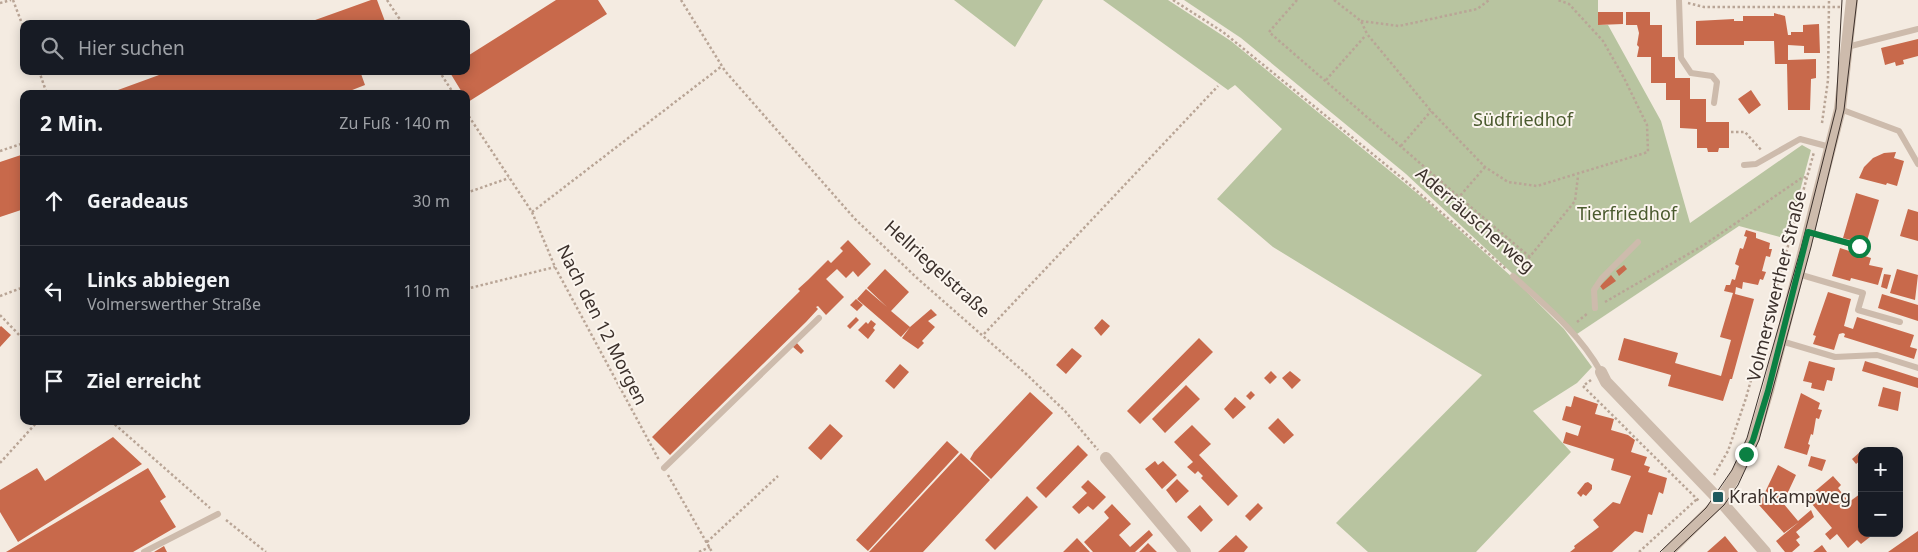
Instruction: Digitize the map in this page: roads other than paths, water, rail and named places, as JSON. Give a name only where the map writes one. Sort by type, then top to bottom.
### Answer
[{"type":"street","name":"Volmerswerther Straße","points":[[1668,552],[1720,501],[1738,473],[1753,440],[1781,341],[1840,108],[1851,4]]},
{"type":"street","name":"Aderräuscherweg","points":[[1601,372],[1606,382],[1720,501]]},
{"type":"street","points":[[1106,458],[1185,552]]},
{"type":"street","points":[[1720,501],[1764,552]]},
{"type":"lane","points":[[1680,0],[1681,58],[1691,73],[1712,76],[1717,82],[1714,103]]},
{"type":"lane","points":[[1847,47],[1918,29]]},
{"type":"lane","points":[[1840,108],[1899,131],[1918,164]]},
{"type":"lane","points":[[1744,165],[1756,164],[1800,139],[1830,147]]},
{"type":"lane","points":[[1808,232],[1859,246]]},
{"type":"lane","points":[[1595,308],[1594,290],[1602,278],[1638,242]]},
{"type":"lane","points":[[1798,274],[1863,293],[1858,310],[1900,322]]},
{"type":"lane","name":"Aderräuscherweg","points":[[1514,276],[1569,328],[1592,356],[1601,372]]},
{"type":"lane","points":[[664,468],[818,318]]},
{"type":"lane","points":[[1781,341],[1835,357],[1877,355],[1918,368]]},
{"type":"lane","points":[[144,552],[218,514]]},
{"type":"tram line","points":[[1660,552],[1706,508],[1732,470],[1747,438],[1801,248],[1836,109],[1842,0]]},
{"type":"tram line","points":[[1674,552],[1724,505],[1738,485],[1759,440],[1811,247],[1844,110],[1857,0]]},
{"type":"place","name":"Krahkampweg","points":[[1718,497]]},
{"type":"park label","name":"Südfriedhof","points":[[1523,120]]},
{"type":"park label","name":"Tierfriedhof","points":[[1627,214]]}]
